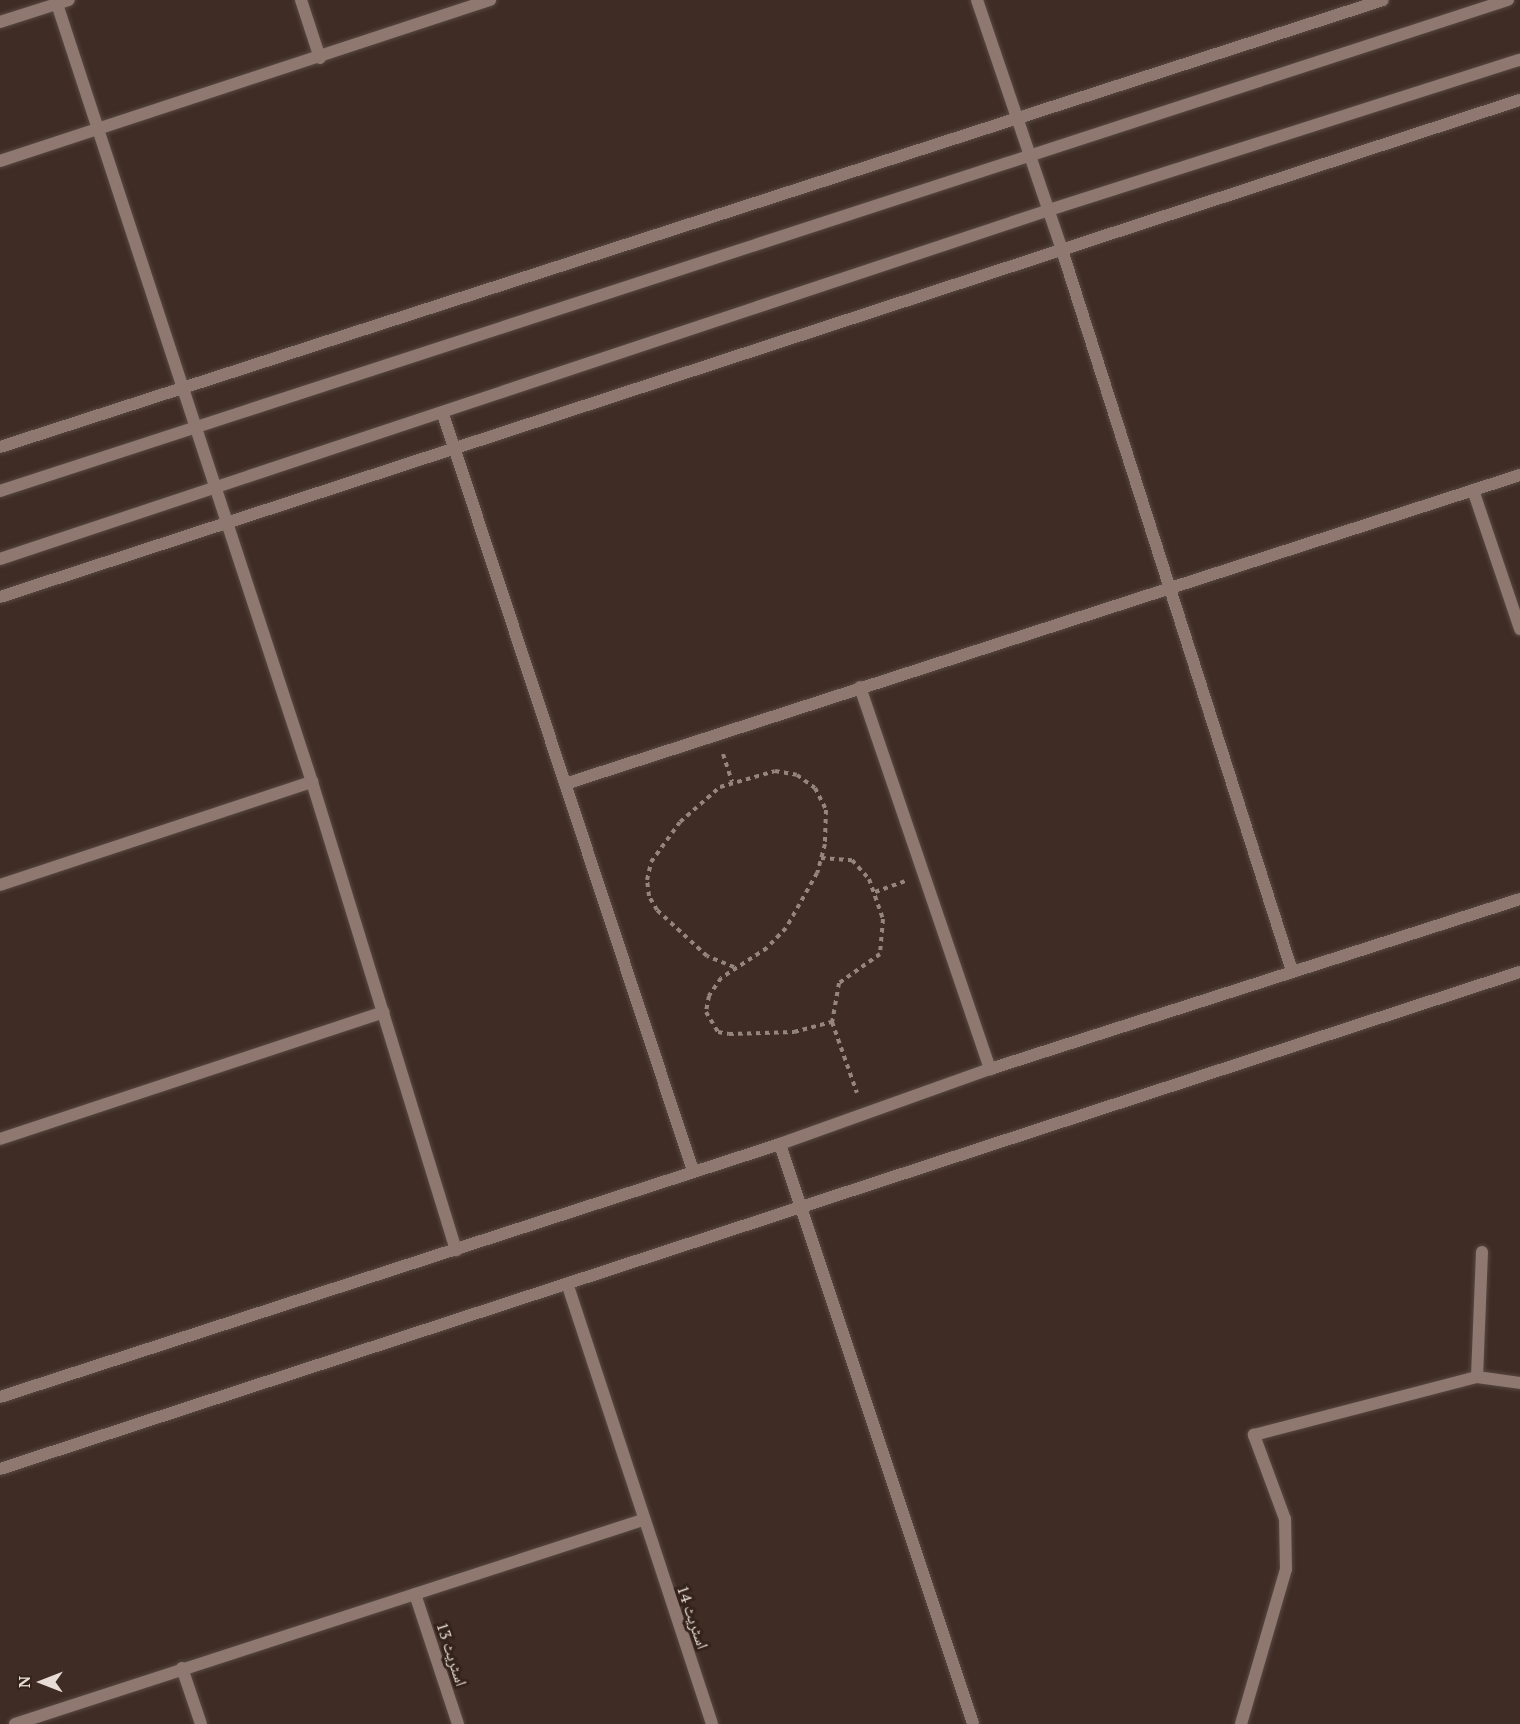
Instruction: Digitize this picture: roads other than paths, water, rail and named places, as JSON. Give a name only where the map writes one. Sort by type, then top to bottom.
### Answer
[{"type":"street","points":[[301,0],[320,58]]},
{"type":"street","points":[[0,161],[320,58],[489,0]]},
{"type":"street","points":[[977,0],[1062,250],[1292,971]]},
{"type":"street","points":[[0,447],[1383,0]]},
{"type":"street","points":[[0,491],[1508,0]]},
{"type":"street","points":[[0,22],[63,2],[97,130],[212,486],[312,782],[456,1250]]},
{"type":"street","points":[[0,559],[212,486],[443,414],[1049,210],[1520,60]]},
{"type":"street","points":[[0,597],[1520,100]]},
{"type":"street","points":[[443,414],[568,783],[693,1171]]},
{"type":"street","points":[[568,783],[1520,474]]},
{"type":"street","points":[[1473,490],[1520,629]]},
{"type":"street","points":[[860,687],[990,1070]]},
{"type":"street","points":[[0,885],[312,782]]},
{"type":"street","points":[[0,1398],[780,1144],[990,1070],[1520,899]]},
{"type":"street","points":[[0,1469],[568,1286],[800,1205],[1520,972]]},
{"type":"street","points":[[0,1139],[384,1012]]},
{"type":"street","points":[[780,1144],[973,1724]]},
{"type":"street","points":[[1477,1377],[1482,1252]]},
{"type":"street","name":"اسٹریٹ 14","points":[[568,1286],[643,1520],[712,1724]]},
{"type":"street","points":[[1240,1724],[1286,1569],[1285,1519],[1254,1435],[1477,1377],[1520,1383]]},
{"type":"street","points":[[15,1724],[643,1520]]},
{"type":"street","name":"اسٹریٹ 13","points":[[414,1594],[458,1724]]},
{"type":"street","points":[[182,1668],[201,1724]]}]
